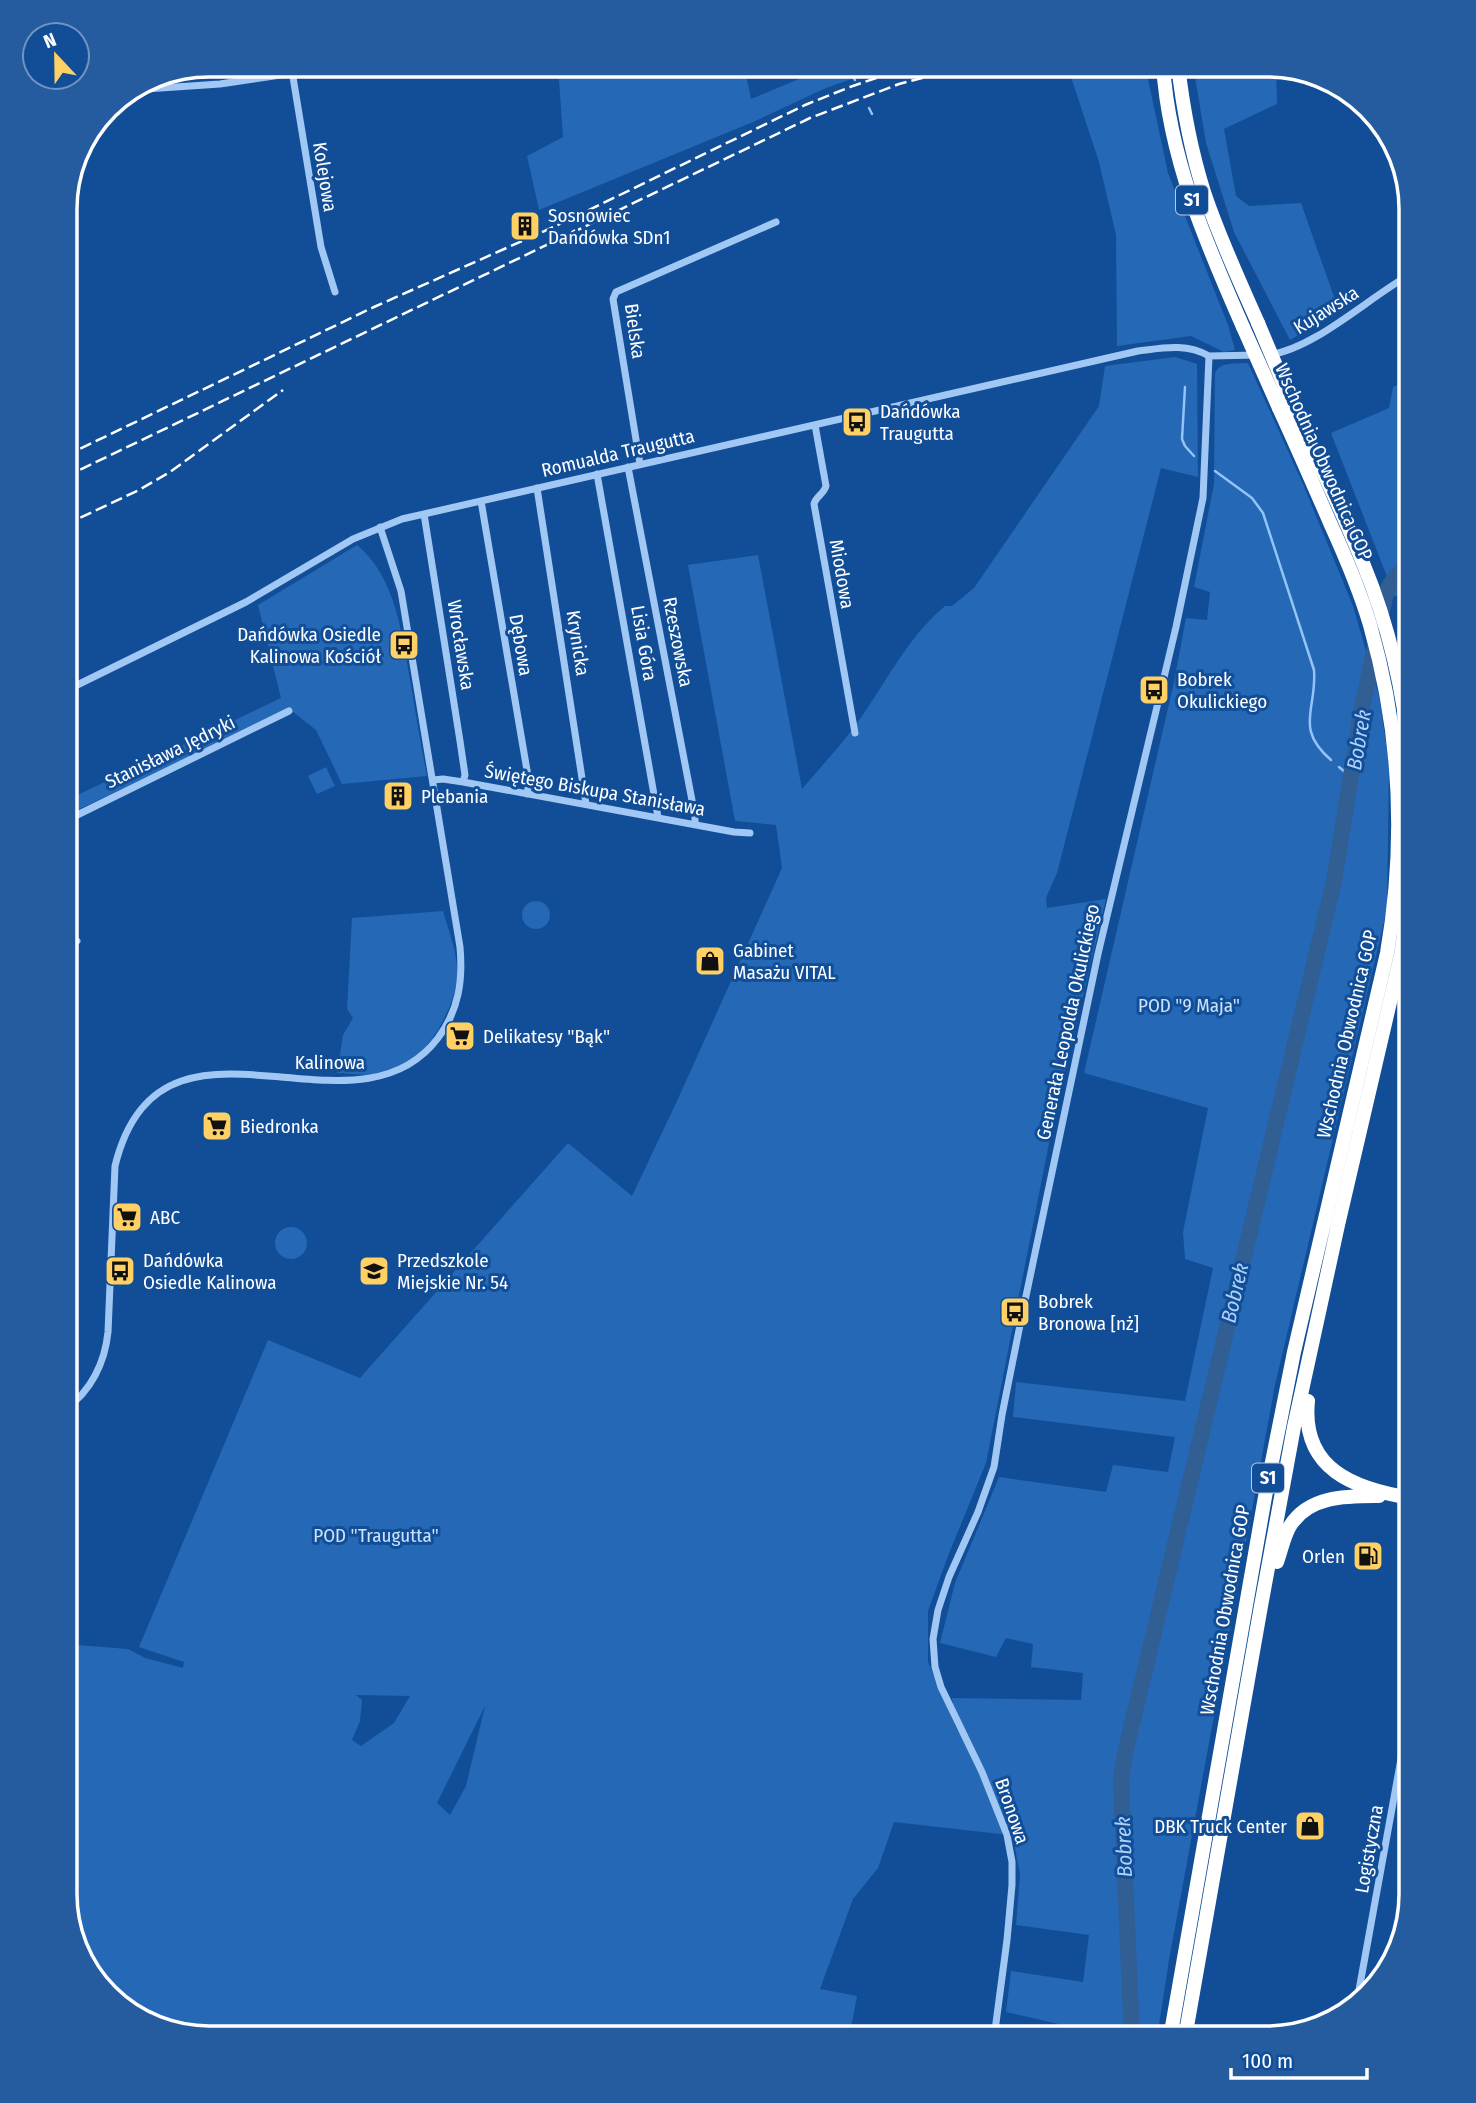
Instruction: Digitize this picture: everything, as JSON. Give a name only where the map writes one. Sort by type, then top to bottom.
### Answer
[{"type":"highway","name":"Wschodnia Obwodnica GOP","points":[[1164,77],[1177,149],[1191,198],[1211,254],[1251,325]]},
{"type":"highway","name":"Wschodnia Obwodnica GOP","points":[[1172,2026],[1265,1497],[1294,1352],[1387,953],[1398,858],[1399,813],[1397,765],[1388,696],[1370,623],[1251,325],[1205,193],[1182,100],[1179,77]]},
{"type":"highway","name":"Wschodnia Obwodnica GOP","points":[[1286,407],[1364,564],[1399,678]]},
{"type":"highway","name":"Wschodnia Obwodnica GOP","points":[[1187,2026],[1294,1427],[1399,963]]},
{"type":"highway","points":[[1314,1333],[1306,1417],[1314,1446],[1330,1469],[1342,1477],[1399,1495]]},
{"type":"highway","points":[[1261,1606],[1290,1526],[1308,1508],[1321,1501],[1346,1496],[1399,1497]]},
{"type":"street","points":[[157,89],[220,85],[256,77]]},
{"type":"street","name":"Kolejowa","points":[[292,77],[321,247],[335,292]]},
{"type":"street","name":"Bielska","points":[[640,464],[613,299],[616,292],[776,222]]},
{"type":"street","name":"Kujawska","points":[[1209,356],[1285,352],[1305,343],[1399,282]]},
{"type":"street","name":"Romualda Traugutta","points":[[77,685],[246,602],[346,542],[380,527],[424,514],[1138,351],[1178,347],[1197,349],[1209,356]]},
{"type":"street","name":"Generała Leopolda Okulickiego","points":[[941,1688],[935,1667],[933,1639],[939,1610],[949,1577],[978,1513],[994,1467],[1022,1315],[1098,954],[1176,627],[1203,498],[1209,356]]},
{"type":"street","name":"Miodowa","points":[[815,425],[826,486],[814,504],[855,733]]},
{"type":"street","name":"Rzeszowska","points":[[628,467],[695,824]]},
{"type":"street","name":"Lisia Góra","points":[[597,474],[658,817]]},
{"type":"street","name":"Krynicka","points":[[537,488],[586,804]]},
{"type":"street","name":"Dębowa","points":[[481,501],[529,782],[527,794]]},
{"type":"street","name":"Wrocławska","points":[[424,514],[465,775],[463,782]]},
{"type":"street","name":"Kalinowa","points":[[77,1398],[86,1390],[103,1357],[108,1332],[115,1166],[120,1144],[142,1106],[163,1088],[178,1081],[201,1076],[364,1080],[387,1075],[409,1066],[428,1051],[452,1015],[459,995],[462,972],[460,947],[433,780],[401,591],[380,527]]},
{"type":"street","name":"Stanisława Jędryki","points":[[77,815],[289,711]]},
{"type":"street","name":"Świętego Biskupa Stanisława","points":[[433,780],[463,782],[733,832],[750,832]]},
{"type":"street","name":"Bronowa","points":[[941,1688],[982,1772],[1007,1835],[1012,1862],[1008,1927],[996,2026]]},
{"type":"street","name":"Logistyczna","points":[[1359,1988],[1399,1770]]},
{"type":"green space","points":[[559,77],[746,77],[751,99],[803,77],[858,77],[539,210],[527,156],[563,137]]},
{"type":"green space","points":[[1071,77],[1148,77],[1168,173],[1228,325],[1235,350],[1224,352],[1191,336],[1117,346],[1116,235],[1099,162]]},
{"type":"green space","points":[[1195,77],[1276,77],[1277,104],[1224,129],[1236,196],[1249,206],[1301,203],[1339,311],[1290,340],[1234,232],[1206,143]]},
{"type":"green space","points":[[1175,357],[1197,364],[1198,477],[1161,468],[1057,873],[1046,898],[1047,908],[1106,899],[1053,1123],[986,1463],[928,1611],[928,1662],[958,1732],[952,1698],[1081,1700],[1083,1673],[1031,1667],[1033,1644],[1006,1638],[996,1657],[940,1643],[955,1583],[999,1477],[1106,1492],[1113,1465],[1168,1472],[1175,1437],[1013,1417],[1016,1382],[1185,1401],[1213,1268],[1185,1259],[1183,1232],[1208,1108],[1084,1073],[1174,682],[1186,618],[1207,620],[1210,592],[1194,587],[1214,484],[1215,374],[1224,365],[1248,363],[1303,484],[1353,606],[1379,696],[1389,764],[1387,909],[1275,1385],[1159,2026],[1067,2026],[1006,2012],[1011,1971],[1083,1982],[1089,1935],[1016,1925],[1020,1874],[1012,1832],[1000,1834],[894,1822],[878,1868],[853,1899],[820,1989],[857,1996],[851,2026],[201,2026],[167,2019],[136,2004],[116,1987],[95,1960],[87,1944],[78,1911],[77,1645],[128,1649],[145,1658],[183,1668],[184,1662],[139,1647],[268,1340],[360,1378],[568,1143],[632,1196],[782,868],[776,825],[735,821],[688,565],[758,555],[802,789],[863,715],[918,634],[945,606],[952,606],[974,588],[1099,406],[1105,366]],"holes":[[[356,1695],[410,1696],[394,1723],[361,1746],[352,1740],[360,1721],[362,1700]],[[485,1706],[466,1786],[450,1815],[437,1803]]]},
{"type":"green space","points":[[1399,385],[1399,593],[1395,597],[1331,433],[1389,408],[1393,387]]},
{"type":"green space","points":[[357,545],[381,574],[396,609],[427,776],[342,784],[316,730],[288,708],[77,810],[77,795],[281,698],[258,605]]},
{"type":"green space","points":[[326,767],[335,786],[317,794],[308,776]]},
{"type":"green space","points":[[536,901],[546,905],[550,915],[546,925],[536,929],[526,925],[522,915],[526,905]]},
{"type":"green space","points":[[443,911],[455,953],[457,979],[452,1000],[436,1033],[414,1058],[395,1067],[369,1075],[337,1073],[343,1035],[353,1018],[347,1009],[352,918]]},
{"type":"green space","points":[[291,1227],[302,1232],[307,1243],[302,1254],[291,1259],[280,1254],[275,1243],[280,1232]]},
{"type":"waterway","points":[[869,108],[872,114]]},
{"type":"waterway","points":[[1185,387],[1182,439],[1194,456]]},
{"type":"waterway","points":[[1215,471],[1252,498],[1263,513],[1314,670],[1310,728],[1320,749],[1331,760]]},
{"type":"waterway","name":"Bobrek","points":[[1380,621],[1389,587],[1399,573]]},
{"type":"waterway","name":"Bobrek","points":[[1131,2026],[1121,1777],[1334,881],[1362,708],[1376,643]]},
{"type":"waterway","points":[[1339,767],[1351,777]]},
{"type":"railway","points":[[77,450],[374,307],[558,225],[805,105],[879,77]]},
{"type":"railway","points":[[77,471],[810,118],[899,84],[926,77]]},
{"type":"railway","points":[[77,519],[170,472],[283,390]]},
{"type":"place","name":"Sosnowiec Dańdówka SDn1","points":[[525,226]]},
{"type":"place","name":"Dańdówka Traugutta","points":[[857,422]]},
{"type":"place","name":"Dańdówka Osiedle Kalinowa Kościół","points":[[404,645]]},
{"type":"place","name":"Bobrek Okulickiego","points":[[1154,690]]},
{"type":"place","name":"Plebania","points":[[398,796]]},
{"type":"place","name":"Gabinet Masażu VITAL","points":[[710,961]]},
{"type":"place","name":"Delikatesy \"Bąk\"","points":[[460,1036]]},
{"type":"place","name":"Biedronka","points":[[217,1126]]},
{"type":"place","name":"ABC","points":[[127,1217]]},
{"type":"place","name":"Dańdówka Osiedle Kalinowa","points":[[120,1271]]},
{"type":"place","name":"Przedszkole Miejskie Nr. 54","points":[[374,1271]]},
{"type":"place","name":"Bobrek Bronowa [nż]","points":[[1015,1312]]},
{"type":"place","name":"Orlen","points":[[1368,1556]]},
{"type":"place","name":"DBK Truck Center","points":[[1310,1826]]},
{"type":"park label","name":"POD \"9 Maja\"","points":[[1189,1005]]},
{"type":"park label","name":"POD \"Traugutta\"","points":[[376,1535]]}]
